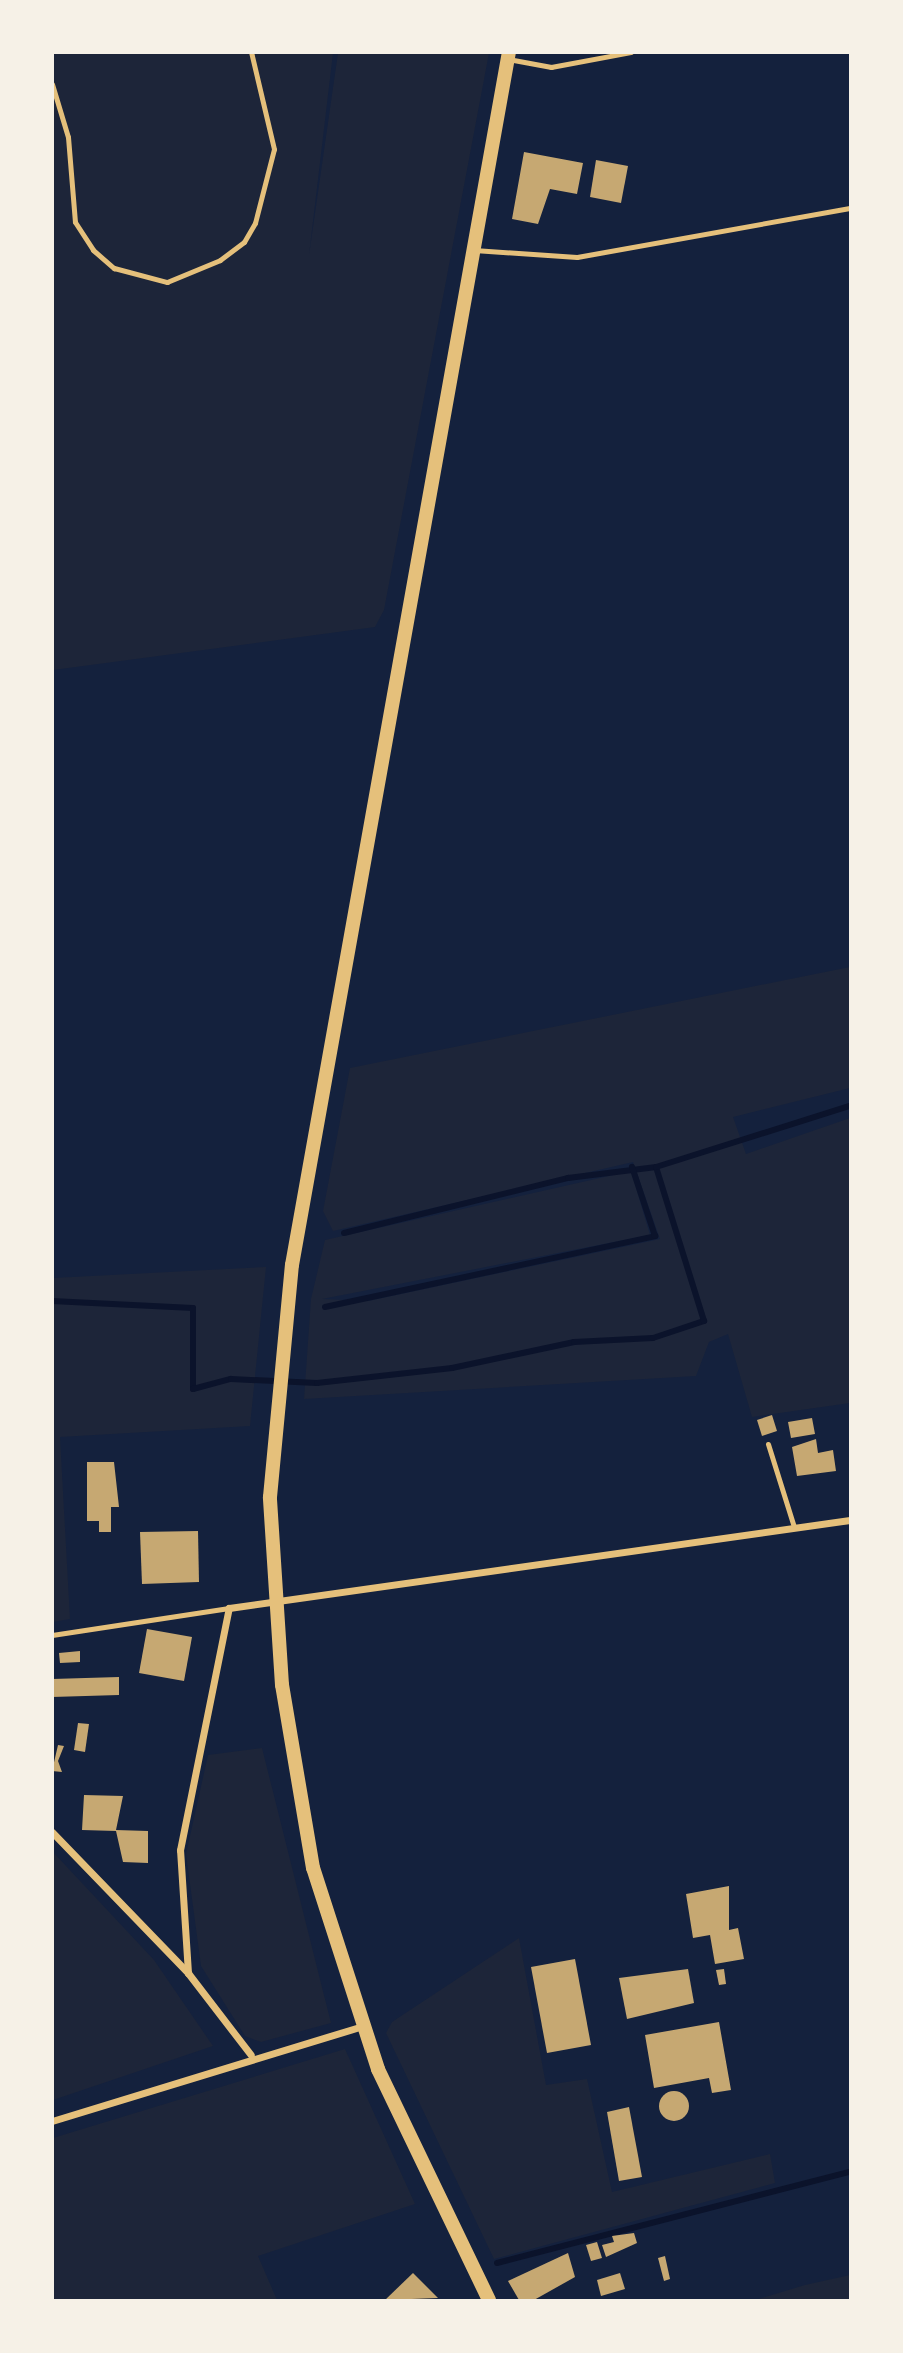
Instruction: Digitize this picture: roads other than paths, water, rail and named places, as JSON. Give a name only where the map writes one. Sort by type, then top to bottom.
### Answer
[{"type":"main road","points":[[489,2301],[397,2114],[363,2026],[299,1802],[274,1603],[270,1497],[277,1397],[292,1265],[509,56]]},
{"type":"street","points":[[188,1973],[180,1850],[229,1608],[850,1520]]},
{"type":"street","points":[[52,1832],[188,1973],[251,2056]]},
{"type":"street","points":[[52,2121],[251,2056],[363,2026]]},
{"type":"lane","points":[[52,84],[68,137],[75,222],[93,250],[114,268],[167,282],[220,260],[244,242],[255,223],[274,149],[251,52]]},
{"type":"lane","points":[[509,56],[551,67],[631,52]]},
{"type":"lane","points":[[473,250],[576,257],[850,208]]},
{"type":"lane","points":[[768,1444],[794,1527]]},
{"type":"lane","points":[[52,1635],[229,1608]]},
{"type":"waterway","points":[[52,1301],[193,1308],[193,1389],[231,1379],[317,1383],[452,1368],[574,1342],[653,1338],[704,1321],[656,1167],[850,1106]]},
{"type":"waterway","points":[[325,1307],[655,1236],[632,1167]]},
{"type":"waterway","points":[[344,1233],[568,1178],[656,1167]]},
{"type":"waterway","points":[[497,2263],[850,2172]]}]
